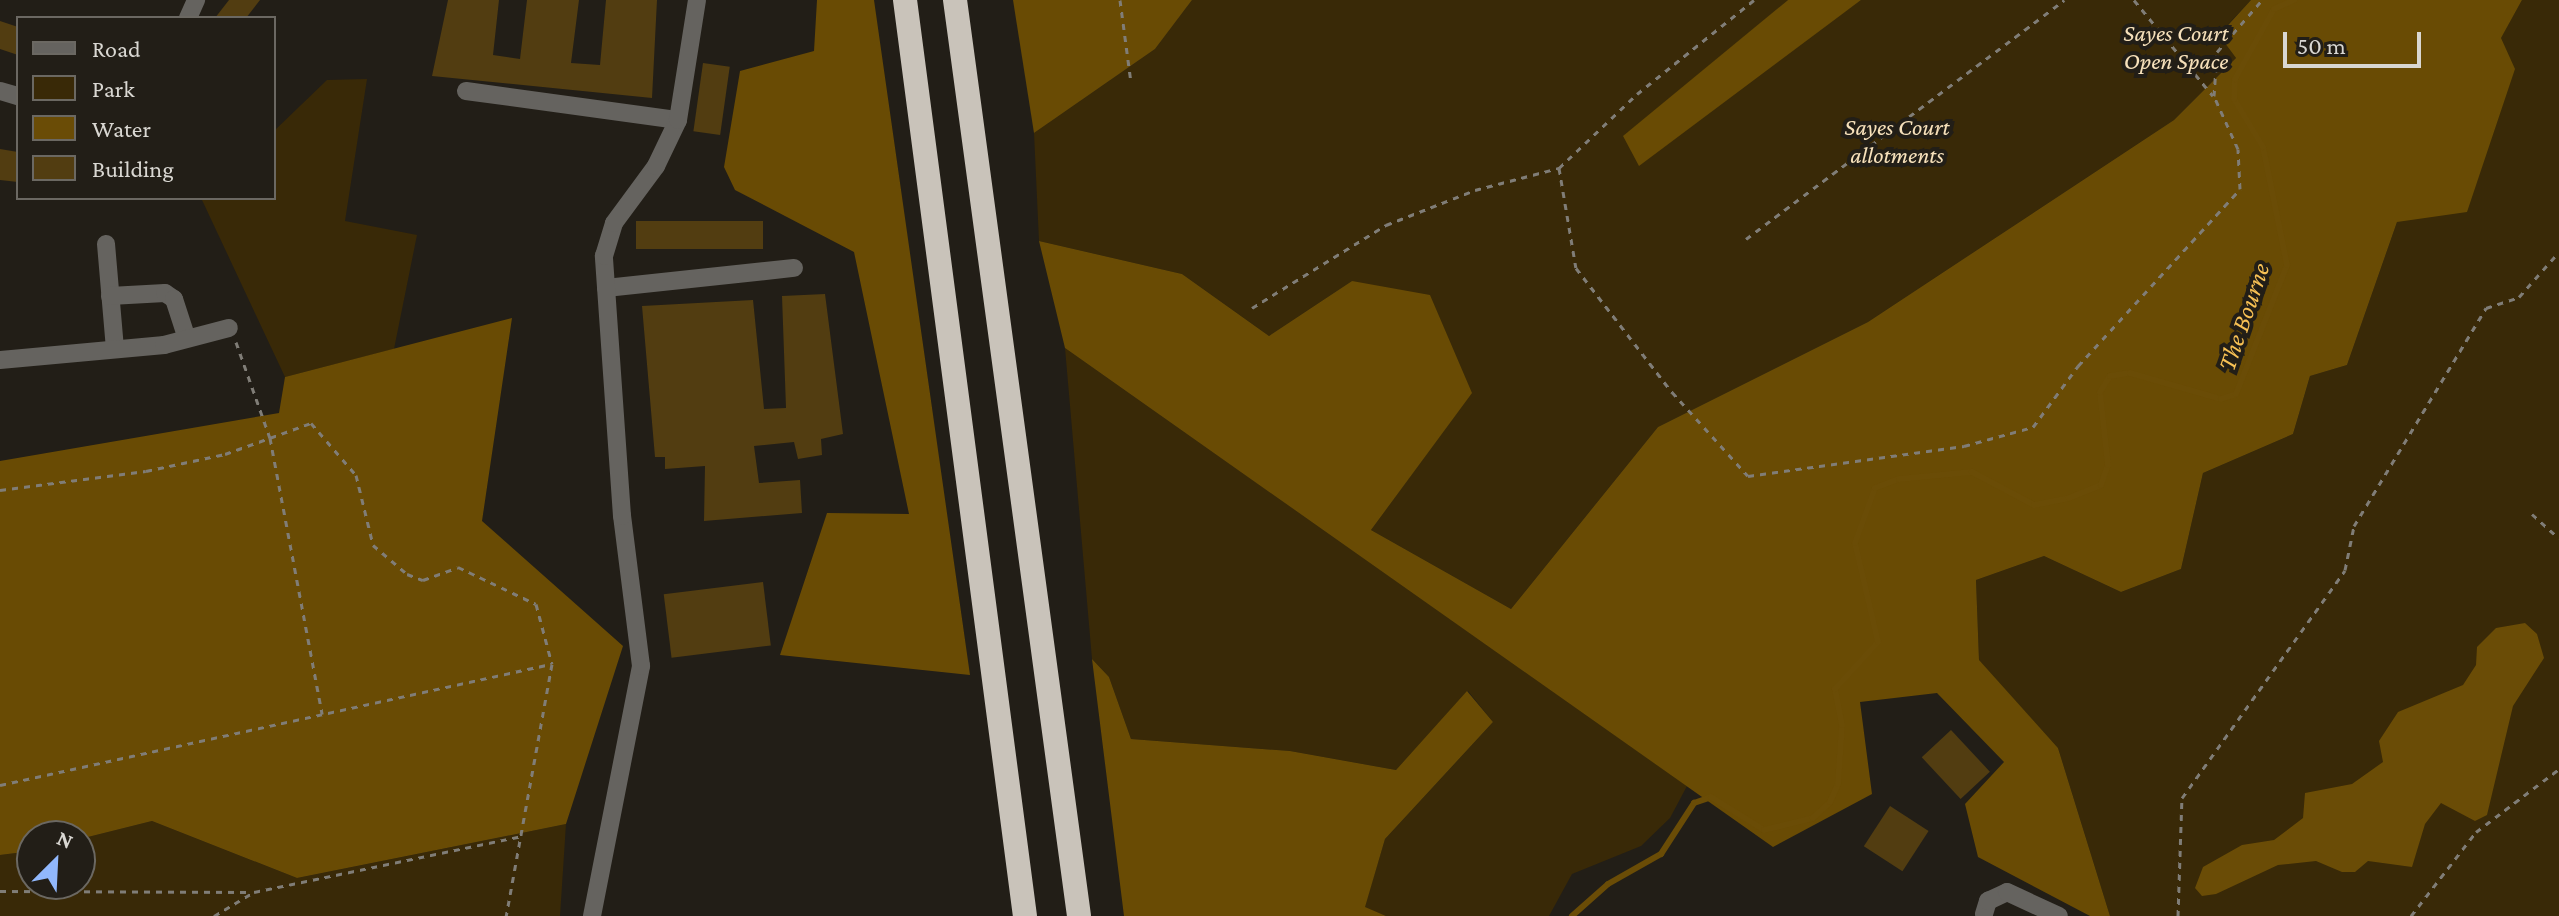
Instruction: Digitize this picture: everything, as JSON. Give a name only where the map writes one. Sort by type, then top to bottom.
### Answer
[{"type":"highway","points":[[905,0],[1025,916]]},
{"type":"highway","points":[[955,0],[1079,916]]},
{"type":"street","points":[[592,916],[641,666],[622,516],[604,256],[614,223],[656,166],[678,120],[697,0]]},
{"type":"street","points":[[466,91],[678,120]]},
{"type":"street","points":[[106,244],[115,349]]},
{"type":"street","points":[[606,288],[794,268]]},
{"type":"street","points":[[110,296],[165,293],[174,299],[186,336]]},
{"type":"street","points":[[0,360],[115,349],[229,328]]},
{"type":"street","points":[[1984,914],[1988,901],[2007,892],[2059,916]]},
{"type":"path","points":[[1120,0],[1131,82]]},
{"type":"path","points":[[1252,308],[1386,225],[1475,190],[1559,168],[1637,94],[1754,0]]},
{"type":"path","points":[[1746,239],[2064,0]]},
{"type":"path","points":[[1559,168],[1576,268],[1672,392],[1748,476],[1964,446],[2033,427],[2078,366],[2240,189],[2238,149],[2214,96],[2134,0]]},
{"type":"path","points":[[2214,96],[2217,52],[2262,0]]},
{"type":"path","points":[[2178,916],[2182,798],[2345,570],[2354,526],[2486,308],[2519,297],[2559,252]]},
{"type":"path","points":[[229,328],[270,438],[322,714]]},
{"type":"path","points":[[0,490],[146,471],[270,438],[311,423],[356,475],[373,545],[407,574],[423,580],[458,567],[536,604],[552,664],[506,916]]},
{"type":"path","points":[[2532,514],[2559,538]]},
{"type":"path","points":[[0,785],[552,664]]},
{"type":"path","points":[[2411,916],[2476,832],[2559,769]]},
{"type":"path","points":[[0,891],[254,892],[523,836]]},
{"type":"path","points":[[214,916],[254,892]]},
{"type":"green space","points":[[1192,0],[1788,0],[1624,136],[1816,32],[1861,0],[2251,0],[2219,34],[2236,58],[2174,120],[1868,322],[1658,427],[1511,609],[1371,530],[1471,393],[1352,281],[1269,336],[1182,274],[1039,241],[1034,133],[1155,49]]},
{"type":"green space","points":[[2522,0],[2559,0],[2559,916],[2110,916],[2058,748],[1979,661],[1976,580],[2044,556],[2121,592],[2181,569],[2203,473],[2293,434],[2310,376],[2347,365],[2397,222]]},
{"type":"green space","points":[[367,79],[345,221],[417,235],[394,349],[285,377],[202,200],[276,200],[276,129],[327,80]]},
{"type":"green space","points":[[1065,348],[1687,786],[1670,818],[1641,846],[1572,874],[1549,916],[1386,916],[1364,908],[1385,839],[1493,722],[1468,691],[1396,770],[1290,751],[1131,739],[1109,677],[1092,659]]},
{"type":"green space","points":[[152,821],[297,878],[566,824],[560,916],[0,916],[0,855],[16,853],[16,900],[96,900],[96,835]]},
{"type":"shaded area","points":[[817,0],[874,0],[970,675],[780,655],[827,513],[909,514],[854,252],[735,190],[724,167],[740,71],[814,51]]},
{"type":"shaded area","points":[[1013,0],[1192,0],[1155,49],[1034,133]]},
{"type":"shaded area","points":[[1788,0],[1861,0],[1639,166],[1623,136]]},
{"type":"shaded area","points":[[2251,0],[2522,0],[2501,38],[2515,69],[2467,212],[2397,222],[2347,365],[2310,376],[2293,434],[2203,473],[2181,569],[2121,592],[2044,556],[1976,580],[1979,660],[2058,748],[2110,916],[2090,916],[1978,857],[1965,804],[2004,762],[1937,693],[1860,702],[1872,794],[1773,847],[1065,348],[1039,241],[1182,274],[1269,336],[1352,281],[1430,295],[1472,393],[1371,530],[1511,609],[1658,427],[1868,322],[2174,120],[2236,58],[2219,35]]},
{"type":"shaded area","points":[[512,318],[482,521],[623,646],[566,824],[297,878],[152,821],[96,835],[96,820],[16,820],[16,853],[0,855],[0,461],[279,413],[285,377]]},
{"type":"shaded area","points":[[1092,659],[1109,677],[1131,739],[1290,751],[1396,770],[1467,691],[1493,722],[1385,839],[1365,907],[1386,916],[1124,916]]},
{"type":"water","points":[[2525,623],[2537,634],[2544,658],[2513,706],[2487,815],[2475,821],[2441,803],[2425,824],[2412,867],[2368,861],[2355,872],[2342,872],[2316,861],[2278,865],[2216,894],[2202,896],[2195,888],[2203,867],[2242,845],[2274,840],[2303,818],[2305,793],[2352,784],[2383,762],[2379,741],[2398,712],[2463,685],[2476,665],[2477,647],[2496,628]]},
{"type":"building","points":[[229,0],[260,0],[248,16],[217,16]]},
{"type":"building","points":[[448,0],[499,0],[493,55],[520,59],[527,0],[579,0],[571,63],[600,65],[606,0],[657,0],[652,98],[432,76]]},
{"type":"building","points":[[0,21],[16,26],[16,54],[0,49]]},
{"type":"building","points":[[703,63],[730,67],[720,135],[693,131]]},
{"type":"building","points":[[0,149],[16,152],[16,182],[0,180]]},
{"type":"building","points":[[636,221],[763,221],[763,249],[636,249]]},
{"type":"building","points":[[825,294],[843,434],[821,439],[822,455],[798,459],[794,442],[754,446],[759,483],[800,480],[802,513],[704,521],[705,466],[665,469],[665,457],[655,457],[642,306],[753,300],[764,409],[786,408],[782,296]]},
{"type":"building","points":[[763,582],[771,646],[672,658],[664,594]]},
{"type":"building","points":[[1951,730],[1990,772],[1961,799],[1922,757]]},
{"type":"building","points":[[1890,806],[1929,831],[1902,871],[1864,846]]},
{"type":"waterway","name":"The Bourne","points":[[1572,916],[1608,884],[1661,854],[1694,803],[1711,797],[1764,830],[1813,818],[1830,802],[1838,784],[1842,725],[1835,689],[1878,642],[1855,543],[1875,488],[1899,479],[1972,472],[2034,505],[2069,498],[2101,485],[2108,465],[2100,392],[2110,376],[2130,373],[2221,399],[2236,394],[2287,265],[2263,147],[2234,99],[2235,79],[2274,9],[2294,0]]},
{"type":"park label","name":"Sayes Court Open Space","points":[[2176,47]]},
{"type":"park label","name":"Sayes Court allotments","points":[[1897,141]]}]
